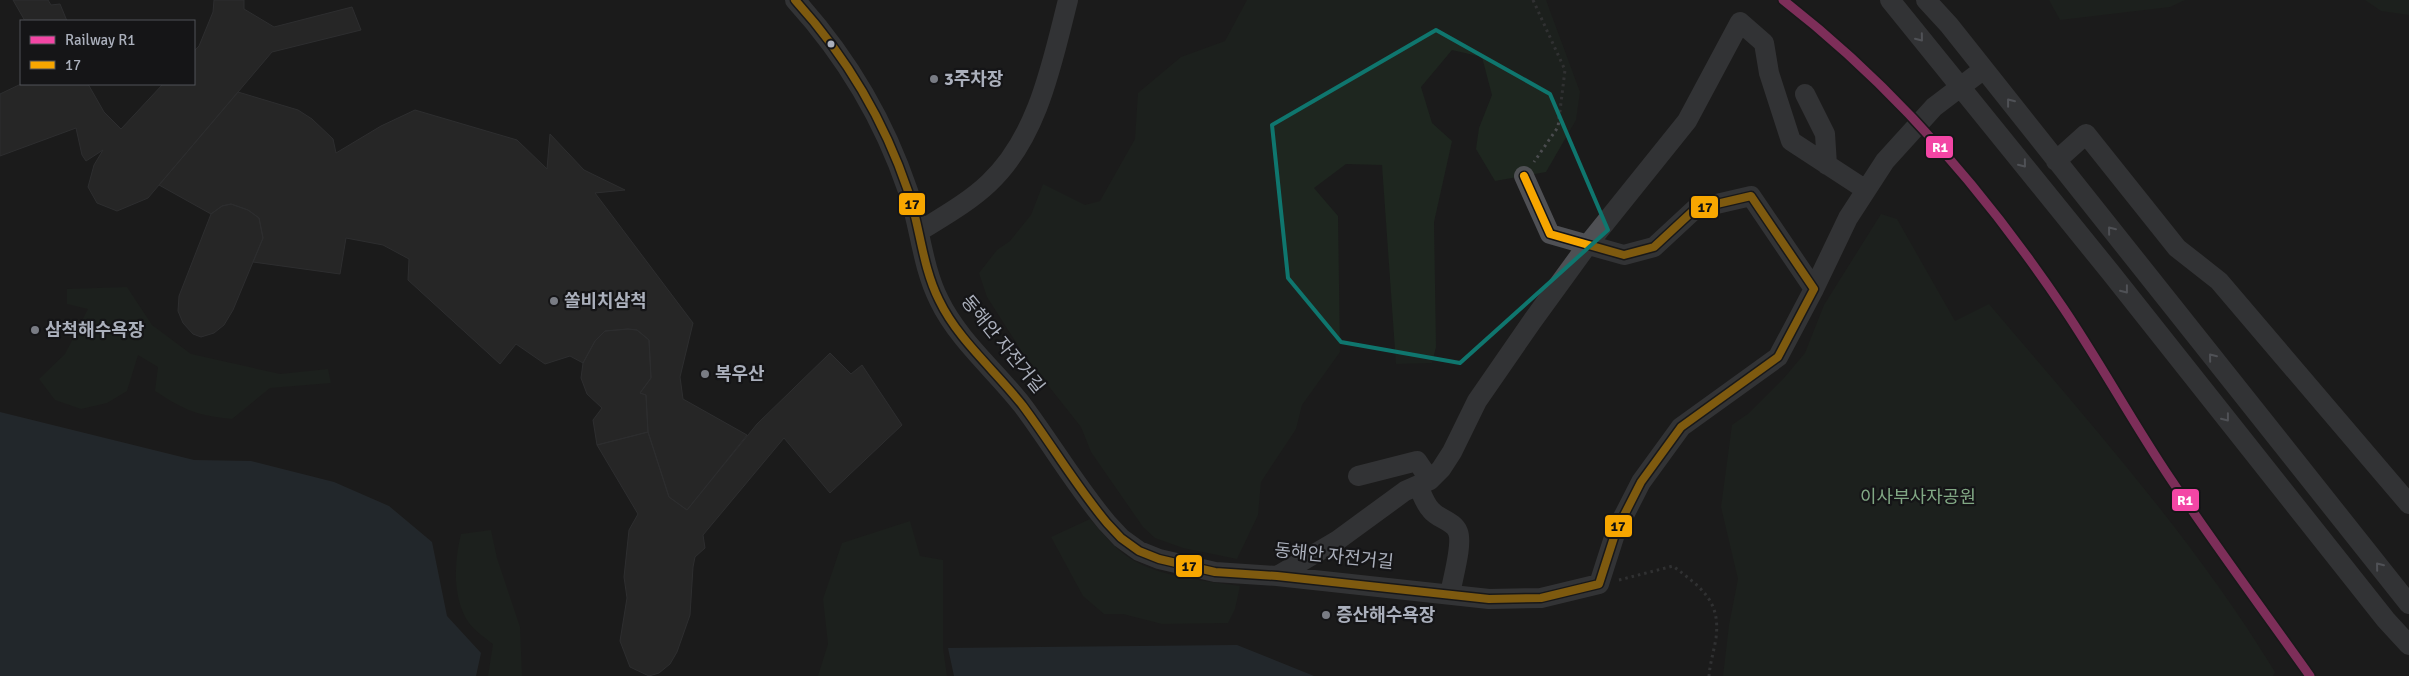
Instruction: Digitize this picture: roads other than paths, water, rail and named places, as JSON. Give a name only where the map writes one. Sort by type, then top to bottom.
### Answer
[{"type":"street","points":[[795,0],[841,56],[868,102],[896,160],[920,231],[932,283],[949,317],[1023,407],[1092,505],[1121,538],[1139,551],[1175,563],[1215,572],[1277,576],[1489,599],[1541,598],[1599,584],[1616,531],[1641,482],[1681,427],[1778,357],[1814,289],[1848,218],[1886,161],[1934,107],[1984,68]]},
{"type":"street","points":[[920,231],[964,203],[990,183],[1018,145],[1045,87],[1068,0]]},
{"type":"street","points":[[1890,0],[2111,273],[2386,620],[2409,645]]},
{"type":"street","points":[[1926,0],[1984,68],[2409,604]]},
{"type":"street","points":[[1277,576],[1338,540],[1405,491],[1424,483],[1441,469],[1452,452],[1477,401],[1589,244],[1687,121],[1740,22],[1764,43],[1769,73],[1791,141],[1866,190]]},
{"type":"street","points":[[1805,94],[1826,134],[1827,165]]},
{"type":"street","points":[[2056,161],[2086,134],[2177,248],[2219,281],[2409,504]]},
{"type":"street","points":[[1524,176],[1550,234],[1589,244],[1624,256],[1654,247],[1695,209],[1751,196],[1814,289]]},
{"type":"street","points":[[1358,476],[1417,461],[1430,510],[1439,518],[1451,524],[1458,532],[1458,546],[1450,595]]},
{"type":"rail line","name":"R1","points":[[1783,0],[1824,33],[1900,105],[1936,143],[2003,224],[2064,309],[2156,457],[2187,503],[2310,676]]},
{"type":"place","name":"3주차장","points":[[934,79]]},
{"type":"place","name":"쏠비치삼척","points":[[554,301]]},
{"type":"place","name":"삼척해수욕장","points":[[35,330]]},
{"type":"place","name":"복우산","points":[[705,374]]},
{"type":"place","name":"증산해수욕장","points":[[1326,615]]},
{"type":"park label","name":"이사부사자공원","points":[[1918,497]]}]
